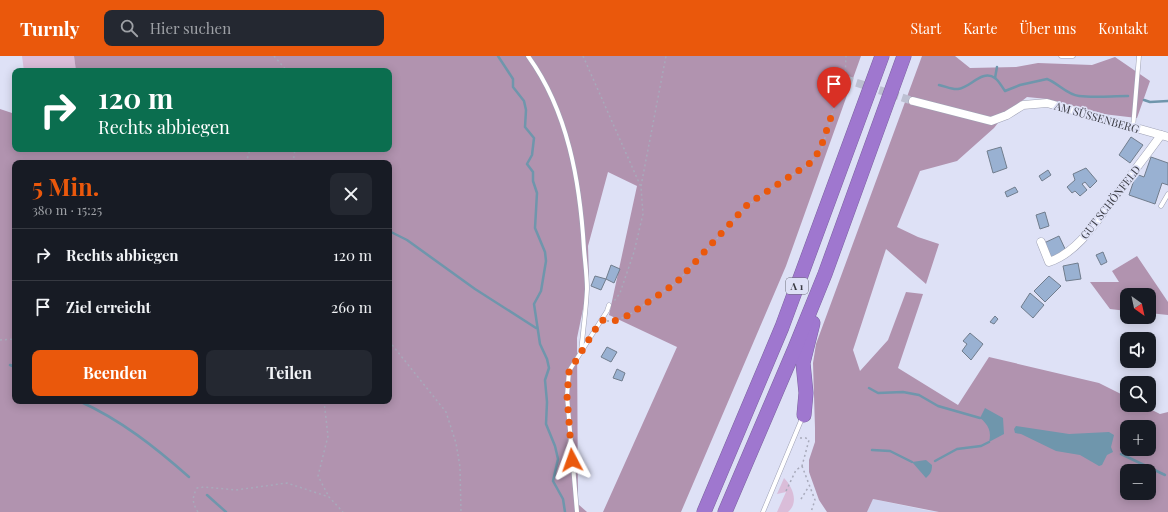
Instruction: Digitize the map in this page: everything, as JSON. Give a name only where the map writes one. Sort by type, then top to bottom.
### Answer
[{"type":"highway","name":"A 1","points":[[704,512],[782,328],[882,56]]},
{"type":"highway","name":"A 1","points":[[725,512],[825,274],[904,56]]},
{"type":"highway","points":[[804,415],[806,392],[803,363],[825,274]]},
{"type":"street","name":"AM SÜSSENBERG","points":[[913,101],[991,121],[1007,115],[1023,105],[1047,103],[1165,136]]},
{"type":"street","name":"GUT SCHÖNFELD","points":[[1041,242],[1049,262],[1060,259],[1073,249],[1165,136]]},
{"type":"lane","points":[[528,56],[560,116],[572,156],[582,218],[587,289],[581,352]]},
{"type":"lane","points":[[1061,56],[1073,56]]},
{"type":"lane","points":[[1133,128],[1139,56]]},
{"type":"lane","points":[[1161,206],[1168,194]]},
{"type":"lane","points":[[576,512],[567,396],[569,372],[609,305]]},
{"type":"lane","points":[[763,512],[804,415]]},
{"type":"path","points":[[274,56],[284,68]]},
{"type":"path","points":[[583,56],[640,187],[643,214],[634,252],[620,293]]},
{"type":"path","points":[[640,187],[666,56]]},
{"type":"path","points":[[601,320],[614,321],[629,315],[676,283],[748,204],[810,163],[820,150],[837,98],[845,79],[846,56]]},
{"type":"path","points":[[0,340],[12,339]]},
{"type":"path","points":[[392,345],[446,412],[456,442],[460,467],[461,512]]},
{"type":"path","points":[[324,404],[328,436],[318,476],[329,496],[343,512]]},
{"type":"path","points":[[794,439],[806,438],[809,440],[802,466],[816,500],[811,512]]},
{"type":"path","points":[[786,491],[796,470],[802,466]]},
{"type":"path","points":[[198,512],[194,506],[193,496],[197,488],[204,487],[236,490],[287,483],[329,496]]},
{"type":"path","points":[[800,499],[809,486]]},
{"type":"shaded area","points":[[22,56],[74,56],[76,68],[24,68]]},
{"type":"shaded area","points":[[74,56],[861,56],[786,266],[681,512],[603,512],[677,347],[609,315],[637,186],[608,172],[588,246],[589,280],[577,338],[578,504],[587,512],[0,512],[0,109],[12,113],[12,152],[392,152],[392,68],[76,68]]},
{"type":"shaded area","points":[[922,56],[955,56],[970,68],[1016,67],[1038,63],[1092,65],[1115,57],[1150,81],[1137,118],[1103,114],[1047,99],[1027,97],[1005,114],[994,128],[957,161],[920,171],[897,227],[918,237],[939,244],[926,284],[886,249],[853,350],[860,371],[888,340],[906,292],[923,294],[898,368],[958,405],[989,357],[1099,383],[1120,394],[1120,412],[1156,412],[1160,414],[1168,412],[1168,512],[939,512],[873,499],[867,512],[827,512],[819,500],[809,472],[809,460],[815,442],[813,363],[816,344]]},
{"type":"shaded area","points":[[1137,256],[1168,302],[1168,315],[1156,314],[1156,288],[1120,288],[1120,310],[1110,309],[1090,282],[1119,282],[1112,271]]},
{"type":"shaded area","points":[[985,408],[1003,418],[1004,434],[989,442],[989,428],[980,418]]},
{"type":"shaded area","points":[[1016,426],[1069,434],[1109,432],[1114,435],[1111,447],[1113,452],[1107,455],[1102,465],[1099,466],[1080,455],[1056,451],[1021,434],[1015,433],[1014,429]]},
{"type":"shaded area","points":[[926,460],[932,465],[932,469],[926,478],[912,462]]},
{"type":"shaded area","points":[[784,478],[792,490],[794,500],[788,512],[777,512],[786,492],[777,494]]},
{"type":"shaded area","points":[[873,499],[925,510],[939,512],[867,512]]},
{"type":"building","points":[[1131,137],[1143,145],[1130,163],[1119,155]]},
{"type":"building","points":[[1001,147],[1007,168],[993,173],[987,151]]},
{"type":"building","points":[[1151,157],[1168,163],[1168,185],[1162,183],[1155,204],[1129,195],[1136,174],[1144,177]]},
{"type":"building","points":[[1086,168],[1097,181],[1090,188],[1085,182],[1082,184],[1087,190],[1080,196],[1075,191],[1072,193],[1067,187],[1075,180],[1073,174]]},
{"type":"building","points":[[1048,170],[1051,175],[1042,181],[1039,176]]},
{"type":"building","points":[[1015,187],[1018,192],[1007,197],[1005,192]]},
{"type":"building","points":[[1045,212],[1049,226],[1040,229],[1036,215]]},
{"type":"building","points":[[1059,236],[1067,253],[1052,260],[1044,243]]},
{"type":"building","points":[[1103,252],[1107,262],[1101,265],[1096,255]]},
{"type":"building","points":[[1078,263],[1081,279],[1066,281],[1063,266]]},
{"type":"building","points":[[611,265],[620,269],[614,283],[606,279]]},
{"type":"building","points":[[595,276],[606,279],[601,290],[591,286]]},
{"type":"building","points":[[1049,276],[1061,286],[1045,302],[1034,291]]},
{"type":"building","points":[[1030,293],[1044,305],[1033,318],[1021,307]]},
{"type":"building","points":[[995,316],[998,319],[994,324],[990,322]]},
{"type":"building","points":[[970,333],[983,344],[971,360],[962,351],[967,344],[963,341]]},
{"type":"building","points":[[607,347],[617,352],[611,362],[601,357]]},
{"type":"building","points":[[617,369],[625,373],[622,381],[613,378]]},
{"type":"waterway","points":[[498,56],[513,79],[513,87],[524,101],[526,110],[525,127],[534,138],[532,155],[527,164],[533,172],[533,181],[537,193],[535,228],[545,252],[546,261],[541,291],[534,304],[540,344],[547,359],[549,368],[545,380],[547,402],[546,424],[555,446],[558,459],[553,481],[563,499],[565,512]]},
{"type":"waterway","points":[[995,78],[997,67]]},
{"type":"waterway","points":[[939,85],[958,89],[967,86],[981,77],[990,76],[995,78],[1005,91],[1020,85],[1047,79],[1067,91],[1079,96],[1128,96]]},
{"type":"waterway","points":[[1144,100],[1150,102],[1168,101]]},
{"type":"waterway","points":[[392,232],[407,240],[475,289],[536,328]]},
{"type":"waterway","points":[[869,388],[878,393],[903,392],[919,395],[938,406],[980,418]]},
{"type":"waterway","points":[[85,404],[123,425],[189,477]]},
{"type":"waterway","points":[[935,461],[957,449],[981,446],[989,442]]},
{"type":"waterway","points":[[872,450],[890,451],[912,462]]},
{"type":"waterway","points":[[1125,456],[1165,475]]},
{"type":"waterway","points":[[207,495],[226,512]]},
{"type":"tunnel","points":[[845,79],[913,101]]},
{"type":"route","points":[[572,460],[567,396],[569,372],[601,320],[614,321],[629,315],[676,283],[748,204],[810,163],[820,150],[834,108]]}]
